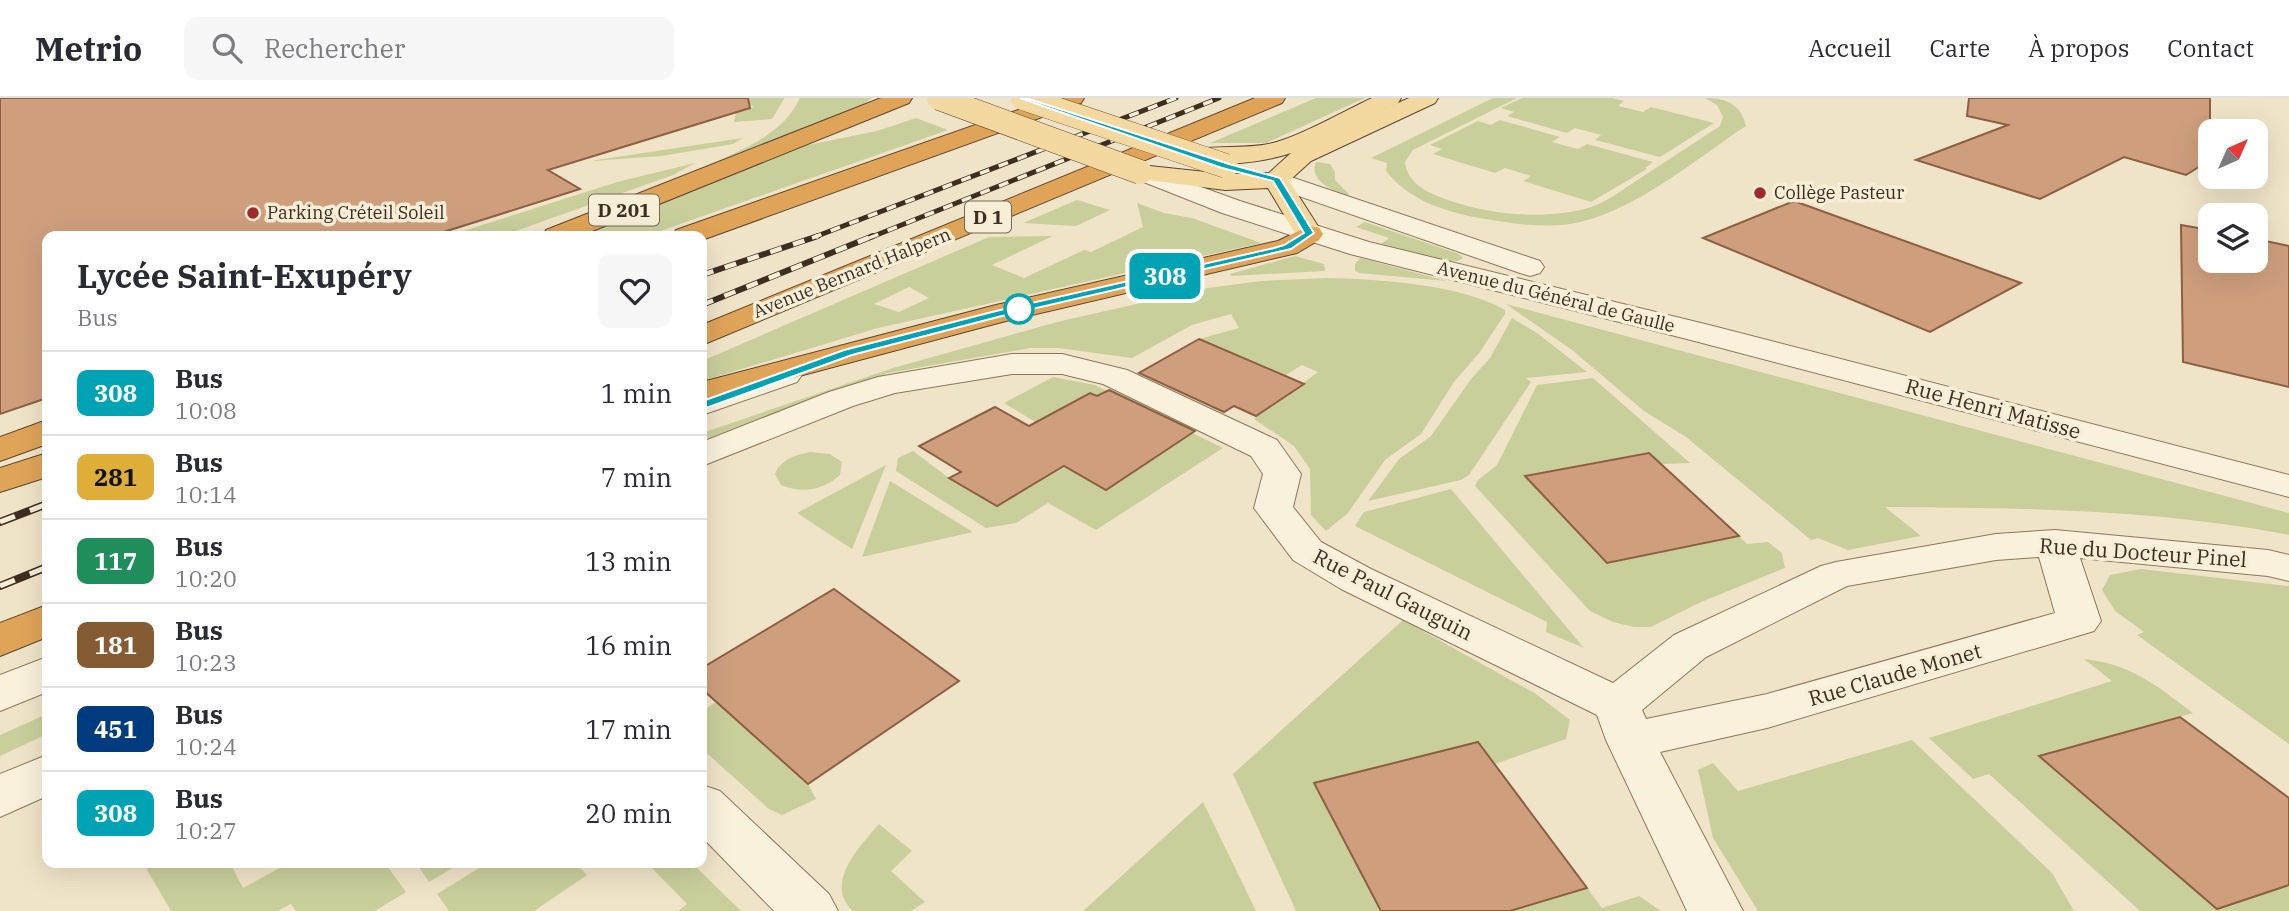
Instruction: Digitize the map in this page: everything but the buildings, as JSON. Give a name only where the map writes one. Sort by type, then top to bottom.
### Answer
[{"type":"highway","name":"D 201","points":[[569,231],[901,98]]},
{"type":"highway","points":[[699,231],[1073,98]]},
{"type":"highway","name":"Avenue Bernard Halpern","points":[[707,334],[1275,98]]},
{"type":"highway","points":[[707,391],[996,314],[1287,247],[1309,233]]},
{"type":"highway","points":[[0,450],[42,433]]},
{"type":"highway","points":[[0,481],[42,466]]},
{"type":"highway","points":[[0,641],[42,620]]},
{"type":"highway","points":[[0,648],[42,632]]},
{"type":"main road","name":"Avenue du Général de Gaulle","points":[[939,98],[1140,172]]},
{"type":"main road","points":[[1023,98],[1195,156],[1276,180],[1309,233]]},
{"type":"main road","points":[[1140,172],[1229,167],[1280,149],[1390,98]]},
{"type":"main road","points":[[1276,180],[1302,156],[1427,98]]},
{"type":"street","name":"Avenue du Général de Gaulle","points":[[1140,172],[1309,233],[1698,332]]},
{"type":"street","name":"Avenue du Général de Gaulle","points":[[1276,180],[1630,300],[1698,332]]},
{"type":"street","name":"Rue Henri Matisse","points":[[1698,332],[2289,486]]},
{"type":"street","points":[[707,403],[848,352]]},
{"type":"street","name":"Rue Paul Gauguin","points":[[707,453],[841,399],[890,384],[1012,364],[1062,364],[1115,377],[1264,448],[1282,474],[1273,508],[1307,551],[1623,723]]},
{"type":"street","name":"Rue Claude Monet","points":[[1623,723],[1767,711],[2079,621],[2055,543]]},
{"type":"street","name":"Rue du Docteur Pinel","points":[[1623,723],[1690,646],[1836,575],[1996,547],[2055,543],[2268,563],[2289,568]]},
{"type":"street","points":[[0,694],[42,675]]},
{"type":"street","points":[[1623,723],[1714,911]]},
{"type":"street","points":[[0,797],[42,776]]},
{"type":"street","points":[[707,810],[810,911]]},
{"type":"green space","points":[[738,98],[784,99],[772,119],[734,122],[736,113],[754,107]]},
{"type":"green space","points":[[800,98],[872,98],[858,108],[699,174],[701,168],[744,149],[771,133],[792,111]]},
{"type":"green space","points":[[1316,98],[1365,98],[1266,143],[1210,143]]},
{"type":"green space","points":[[1493,98],[1517,98],[1413,150],[1405,162],[1415,183],[1443,198],[1484,210],[1536,215],[1571,212],[1595,206],[1608,199],[1720,126],[1723,117],[1717,105],[1705,98],[1720,99],[1732,104],[1744,118],[1746,126],[1624,206],[1567,224],[1540,226],[1514,223],[1474,217],[1437,207],[1404,189],[1386,171],[1387,163],[1371,158]]},
{"type":"green space","points":[[1522,98],[1612,98],[1624,101],[1618,106],[1643,112],[1651,107],[1714,123],[1660,157],[1595,140],[1601,135],[1575,128],[1567,133],[1507,116],[1514,112],[1501,108]]},
{"type":"green space","points":[[916,118],[948,130],[660,231],[591,231],[803,146],[877,131]]},
{"type":"green space","points":[[1500,120],[1560,137],[1552,142],[1578,149],[1587,144],[1653,162],[1645,168],[1647,169],[1591,202],[1523,181],[1531,176],[1505,168],[1495,173],[1433,154],[1442,149],[1430,145],[1478,121],[1491,125]]},
{"type":"green space","points":[[743,138],[733,144],[662,156],[590,161]]},
{"type":"green space","points":[[1316,162],[1330,164],[1335,172],[1335,180],[1349,194],[1347,196],[1323,184],[1314,168]]},
{"type":"green space","points":[[695,163],[673,175],[516,231],[464,231],[617,182]]},
{"type":"green space","points":[[1077,200],[1110,210],[1076,226],[1023,223]]},
{"type":"green space","points":[[1137,203],[1164,213],[1192,218],[1261,243],[878,328],[707,379],[707,359],[989,237],[1053,236],[992,265],[1024,278],[1084,250],[1091,252],[1143,227]],"holes":[[[909,287],[929,298],[899,312],[874,304]]]},
{"type":"green space","points":[[1365,222],[1459,254],[1463,258],[1447,261],[1381,244],[1389,238],[1356,227]]},
{"type":"green space","points":[[1295,256],[1324,264],[1325,271],[1230,274]]},
{"type":"green space","points":[[1360,258],[1447,281],[1359,273],[1355,271],[1355,264]]},
{"type":"green space","points":[[1326,278],[1393,282],[1466,294],[1505,310],[1480,352],[1454,382],[1421,434],[1385,460],[1348,513],[1326,531],[1311,515],[1310,469],[1294,446],[1254,419],[1318,372],[1302,365],[1284,376],[1199,339],[1239,328],[1231,314],[1192,325],[1132,358],[1058,348],[1031,348],[888,373],[707,438],[707,431],[893,368],[1061,321],[1208,288],[1261,281]]},
{"type":"green space","points":[[1506,304],[2289,513],[2289,535],[2239,526],[2138,515],[2037,509],[1885,507],[1921,536],[1848,550],[1818,538],[1811,540],[1686,437],[1644,411],[1572,350]]},
{"type":"green space","points":[[1512,318],[1537,333],[1587,372],[1526,378],[1531,382],[1469,475],[1461,480],[1368,501],[1399,459],[1431,436],[1471,379],[1490,358]]},
{"type":"green space","points":[[1053,377],[1095,385],[1223,448],[1096,530],[1048,503],[1016,523],[986,528],[896,471],[898,458],[913,451],[949,478],[998,506],[1065,467],[1137,417],[1090,393],[1035,422],[1004,403]]},
{"type":"green space","points":[[1593,378],[1690,463],[1662,464],[1649,453],[1526,476],[1606,563],[1739,536],[1747,544],[1768,542],[1782,553],[1785,568],[1701,602],[1651,627],[1634,627],[1613,622],[1590,611],[1475,486],[1477,481],[1497,465],[1537,385]]},
{"type":"green space","points":[[810,452],[830,454],[842,462],[840,475],[827,484],[812,489],[781,485],[775,474],[781,465],[794,456]]},
{"type":"green space","points":[[886,465],[852,549],[797,513]]},
{"type":"green space","points":[[890,481],[973,532],[862,557]]},
{"type":"green space","points":[[1451,489],[1584,648],[1546,632],[1547,622],[1355,526],[1364,512]]},
{"type":"green space","points":[[2141,569],[2289,586],[2289,744],[2137,635],[2144,632],[2115,611],[2102,590],[2110,575]]},
{"type":"green space","points":[[1403,620],[1536,694],[1570,720],[1566,739],[1495,764],[1478,742],[1314,783],[1381,911],[1296,911],[1233,774]]},
{"type":"green space","points":[[2084,659],[2130,671],[2155,685],[2193,713],[2039,757],[2217,909],[2289,885],[2289,911],[2140,911],[1989,774],[1973,779],[1929,738],[2112,681]]},
{"type":"green space","points":[[716,702],[808,784],[816,799],[782,815],[769,809],[707,753],[707,708]]},
{"type":"green space","points":[[42,716],[42,736],[0,756],[0,735]]},
{"type":"green space","points":[[1912,740],[2052,873],[2074,911],[1758,911],[1713,838],[1698,770],[1713,763],[1738,791]]},
{"type":"green space","points":[[1203,802],[1256,911],[1083,911]]},
{"type":"green space","points":[[879,824],[912,851],[891,871],[925,902],[911,911],[853,911],[845,900],[843,877],[855,854]]},
{"type":"green space","points":[[146,868],[233,868],[243,888],[280,868],[389,868],[406,892],[375,911],[296,911],[291,904],[278,911],[171,911]]},
{"type":"green space","points":[[419,868],[453,868],[429,882]]},
{"type":"green space","points":[[479,868],[580,868],[587,875],[534,911],[449,911],[437,894]]},
{"type":"green space","points":[[652,868],[697,868],[741,911],[678,911],[687,904]]},
{"type":"green space","points":[[1587,888],[1602,908],[1639,896],[1661,911],[1510,911]]},
{"type":"railway","points":[[812,238],[1176,98]]},
{"type":"railway","points":[[869,238],[1219,98]]},
{"type":"railway","points":[[707,273],[818,236]]},
{"type":"railway","points":[[707,303],[873,236]]},
{"type":"railway","points":[[0,522],[42,506]]},
{"type":"railway","points":[[0,586],[42,569]]},
{"type":"bus line","name":"308","points":[[707,403],[848,352],[996,314],[1222,264],[1287,247],[1309,233],[1276,180],[1023,98]]},
{"type":"place","name":"Collège Pasteur","points":[[1760,193]]},
{"type":"place","name":"Parking Créteil Soleil","points":[[253,213]]}]
